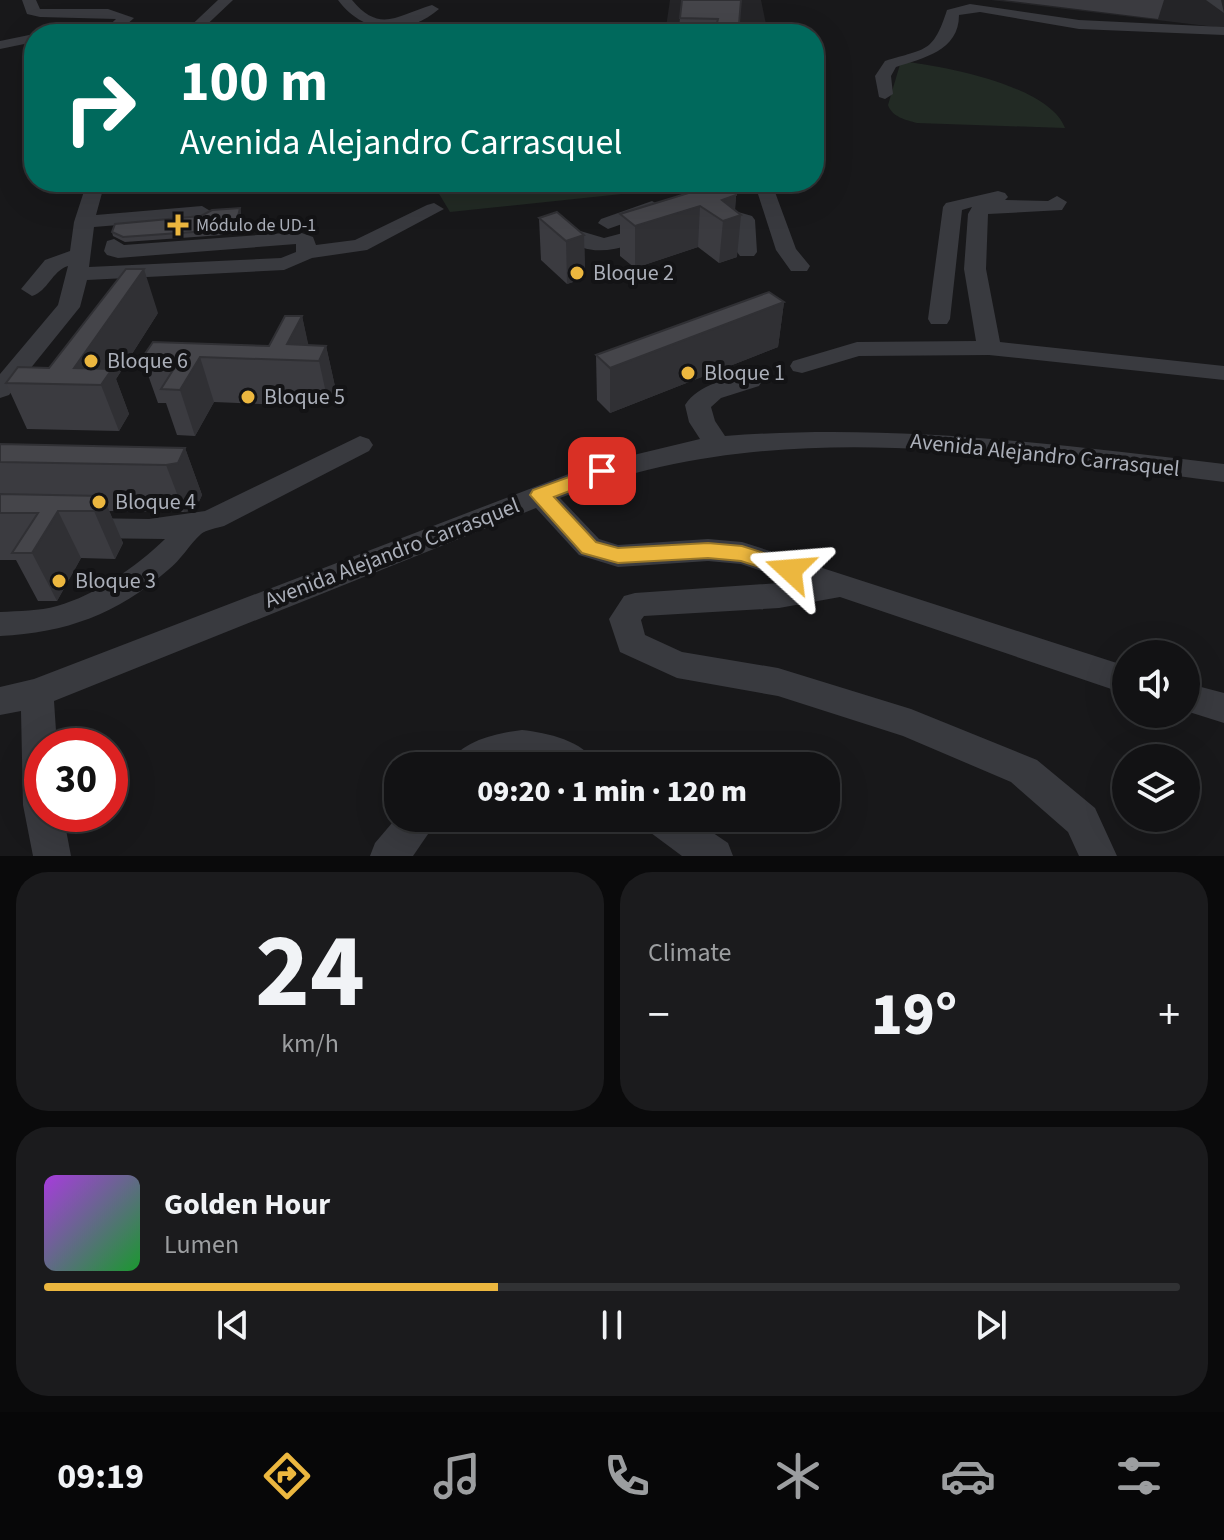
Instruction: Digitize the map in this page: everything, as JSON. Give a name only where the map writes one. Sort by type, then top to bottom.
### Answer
[{"type":"street","points":[[29,0],[32,11],[108,13],[127,18],[120,24]]},
{"type":"street","points":[[200,24],[226,0]]},
{"type":"street","points":[[345,0],[360,15],[378,24]]},
{"type":"street","points":[[1213,0],[1224,9]]},
{"type":"street","points":[[885,94],[883,76],[890,64],[934,50],[952,26],[952,13],[959,8],[981,8],[1033,20],[1097,28],[1154,26],[1224,31]]},
{"type":"street","points":[[398,24],[432,9]]},
{"type":"street","points":[[0,45],[24,40]]},
{"type":"street","points":[[0,390],[69,307],[79,265],[84,222],[93,192]]},
{"type":"street","points":[[577,236],[587,244],[603,245],[675,215],[713,192]]},
{"type":"street","points":[[766,192],[786,250],[799,266]]},
{"type":"street","points":[[939,319],[955,205],[992,197],[1057,202],[1049,207],[999,205],[981,209],[975,269],[989,348]]},
{"type":"street","points":[[32,289],[52,264],[138,271],[284,264],[297,261],[306,253],[360,246],[434,209]]},
{"type":"street","points":[[84,222],[202,212]]},
{"type":"street","points":[[608,223],[675,215],[737,215],[745,220],[747,252]]},
{"type":"street","points":[[114,245],[114,251],[118,252],[299,238],[306,241],[306,253]]},
{"type":"street","points":[[138,271],[148,250]]},
{"type":"street","points":[[946,264],[975,269]]},
{"type":"street","points":[[802,366],[872,347],[989,348],[1224,373]]},
{"type":"street","points":[[718,446],[702,422],[698,405],[712,393],[750,381]]},
{"type":"street","name":"Avenida Alejandro Carrasquel","points":[[0,701],[37,693],[602,471],[718,446],[776,440],[870,439],[1001,446],[1224,473]]},
{"type":"street","points":[[59,526],[163,532],[191,527],[214,519],[360,445]]},
{"type":"street","points":[[540,495],[589,547],[618,556],[708,550],[742,553],[1112,675]]},
{"type":"street","points":[[0,624],[40,622],[84,608],[162,561],[184,540],[191,527]]},
{"type":"street","points":[[839,586],[779,596],[635,605],[625,619],[631,643],[677,665],[778,682],[911,724],[1024,771],[1082,820],[1098,856]]},
{"type":"street","points":[[37,693],[39,728]]},
{"type":"street","points":[[1200,701],[1224,708]]},
{"type":"street","points":[[489,752],[495,748],[526,745],[552,752]]},
{"type":"street","points":[[47,832],[52,856]]},
{"type":"street","points":[[389,856],[409,832]]},
{"type":"street","points":[[680,832],[714,856]]},
{"type":"shaded area","points":[[670,0],[761,0],[766,24],[666,24]]},
{"type":"shaded area","points":[[991,0],[1224,0],[1224,28],[1107,14]]},
{"type":"shaded area","points":[[901,61],[967,73],[1017,89],[1055,113],[1065,128],[917,123],[904,119],[888,105]]},
{"type":"shaded area","points":[[438,192],[641,192],[450,212]]},
{"type":"building","points":[[682,0],[741,0],[739,24],[717,23],[718,19],[680,18]]},
{"type":"building","points":[[692,192],[736,192],[736,195],[722,200],[741,215],[723,221],[700,206],[635,226],[620,214]]},
{"type":"building","name":"Módulo de UD-1","points":[[240,208],[235,229],[123,237],[112,232],[115,224],[201,216],[212,210]]},
{"type":"building","points":[[557,212],[584,235],[566,241],[539,218]]},
{"type":"building","points":[[126,269],[144,269],[74,368],[112,369],[101,385],[6,383],[18,367],[49,368]]},
{"type":"building","points":[[769,292],[784,302],[610,368],[596,355]]},
{"type":"building","points":[[285,316],[302,316],[287,344],[326,346],[319,361],[200,357],[180,390],[161,389],[180,359],[142,358],[153,342],[269,346]]},
{"type":"building","points":[[0,444],[185,448],[178,463],[166,465],[0,462]]},
{"type":"building","points":[[0,494],[103,496],[94,511],[58,511],[32,553],[12,553],[38,513],[0,513]]},
{"type":"place","name":"Módulo de UD-1","points":[[178,225]]},
{"type":"place","name":"Bloque 2","points":[[577,273]]},
{"type":"place","name":"Bloque 6","points":[[91,361]]},
{"type":"place","name":"Bloque 1","points":[[688,373]]},
{"type":"place","name":"Bloque 5","points":[[248,397]]},
{"type":"place","name":"Bloque 4","points":[[99,502]]},
{"type":"place","name":"Bloque 3","points":[[59,581]]},
{"type":"route","points":[[602,471],[540,495],[589,547],[618,556],[708,550],[742,553],[790,570]]}]
